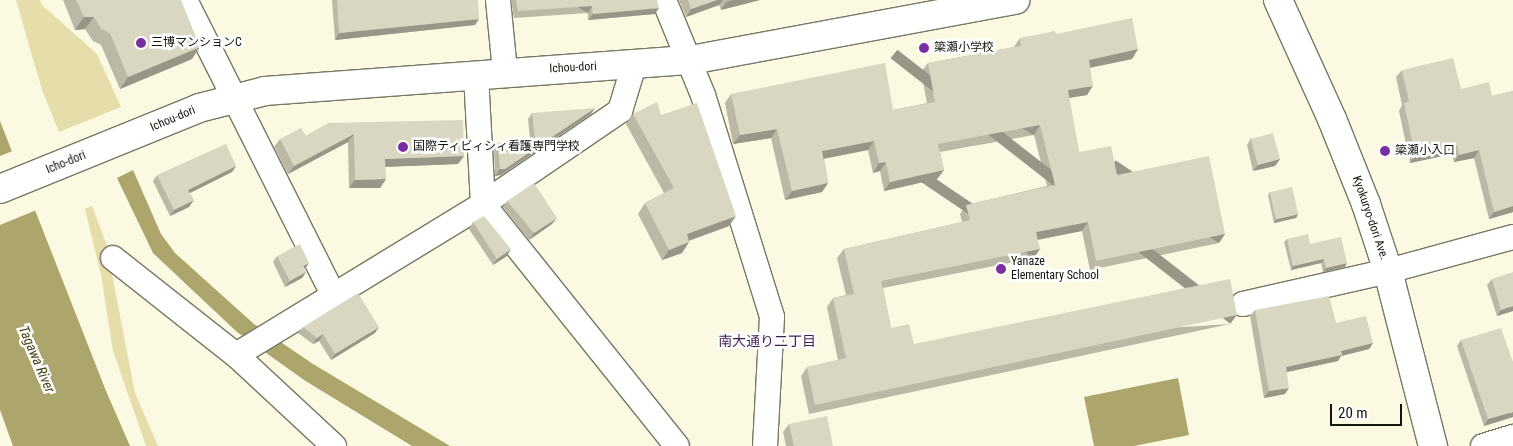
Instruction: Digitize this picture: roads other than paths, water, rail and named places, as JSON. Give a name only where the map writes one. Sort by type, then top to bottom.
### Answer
[{"type":"street","points":[[185,0],[232,98],[333,294]]},
{"type":"street","points":[[498,0],[505,72]]},
{"type":"street","points":[[664,0],[691,60],[772,317],[765,446]]},
{"type":"street","name":"Ichou-dori","points":[[133,136],[199,108],[265,91],[505,72],[691,60],[987,3],[1016,0]]},
{"type":"street","name":"Kyokuryo-dori Ave.","points":[[1278,0],[1348,158],[1388,271],[1433,446]]},
{"type":"street","points":[[236,355],[333,294],[484,204],[620,111],[634,65]]},
{"type":"street","points":[[476,75],[484,204],[677,446]]},
{"type":"street","name":"Icho-dori","points":[[0,189],[133,136]]},
{"type":"street","points":[[1243,304],[1388,271],[1513,237]]},
{"type":"street","points":[[113,258],[236,355],[334,446]]},
{"type":"street","points":[[1483,446],[1513,437]]},
{"type":"water","name":"Tagawa River","points":[[0,121],[106,391],[130,446],[13,446],[0,410]]},
{"type":"water","points":[[133,170],[161,234],[175,253],[254,324],[313,364],[450,446],[412,446],[304,380],[237,332],[153,253],[117,178]]},
{"type":"water","points":[[1178,378],[1189,435],[1134,446],[1094,446],[1084,397]]},
{"type":"place","name":"三博マンションC","points":[[141,43]]},
{"type":"place","name":"簗瀬小学校","points":[[924,48]]},
{"type":"place","name":"国際ティビィシィ看護専門学校","points":[[403,147]]},
{"type":"place","name":"簗瀬小入口","points":[[1385,151]]},
{"type":"place","name":"Yanaze Elementary School","points":[[1001,269]]},
{"type":"district","name":"南大通り二丁目","points":[[767,341]]}]
